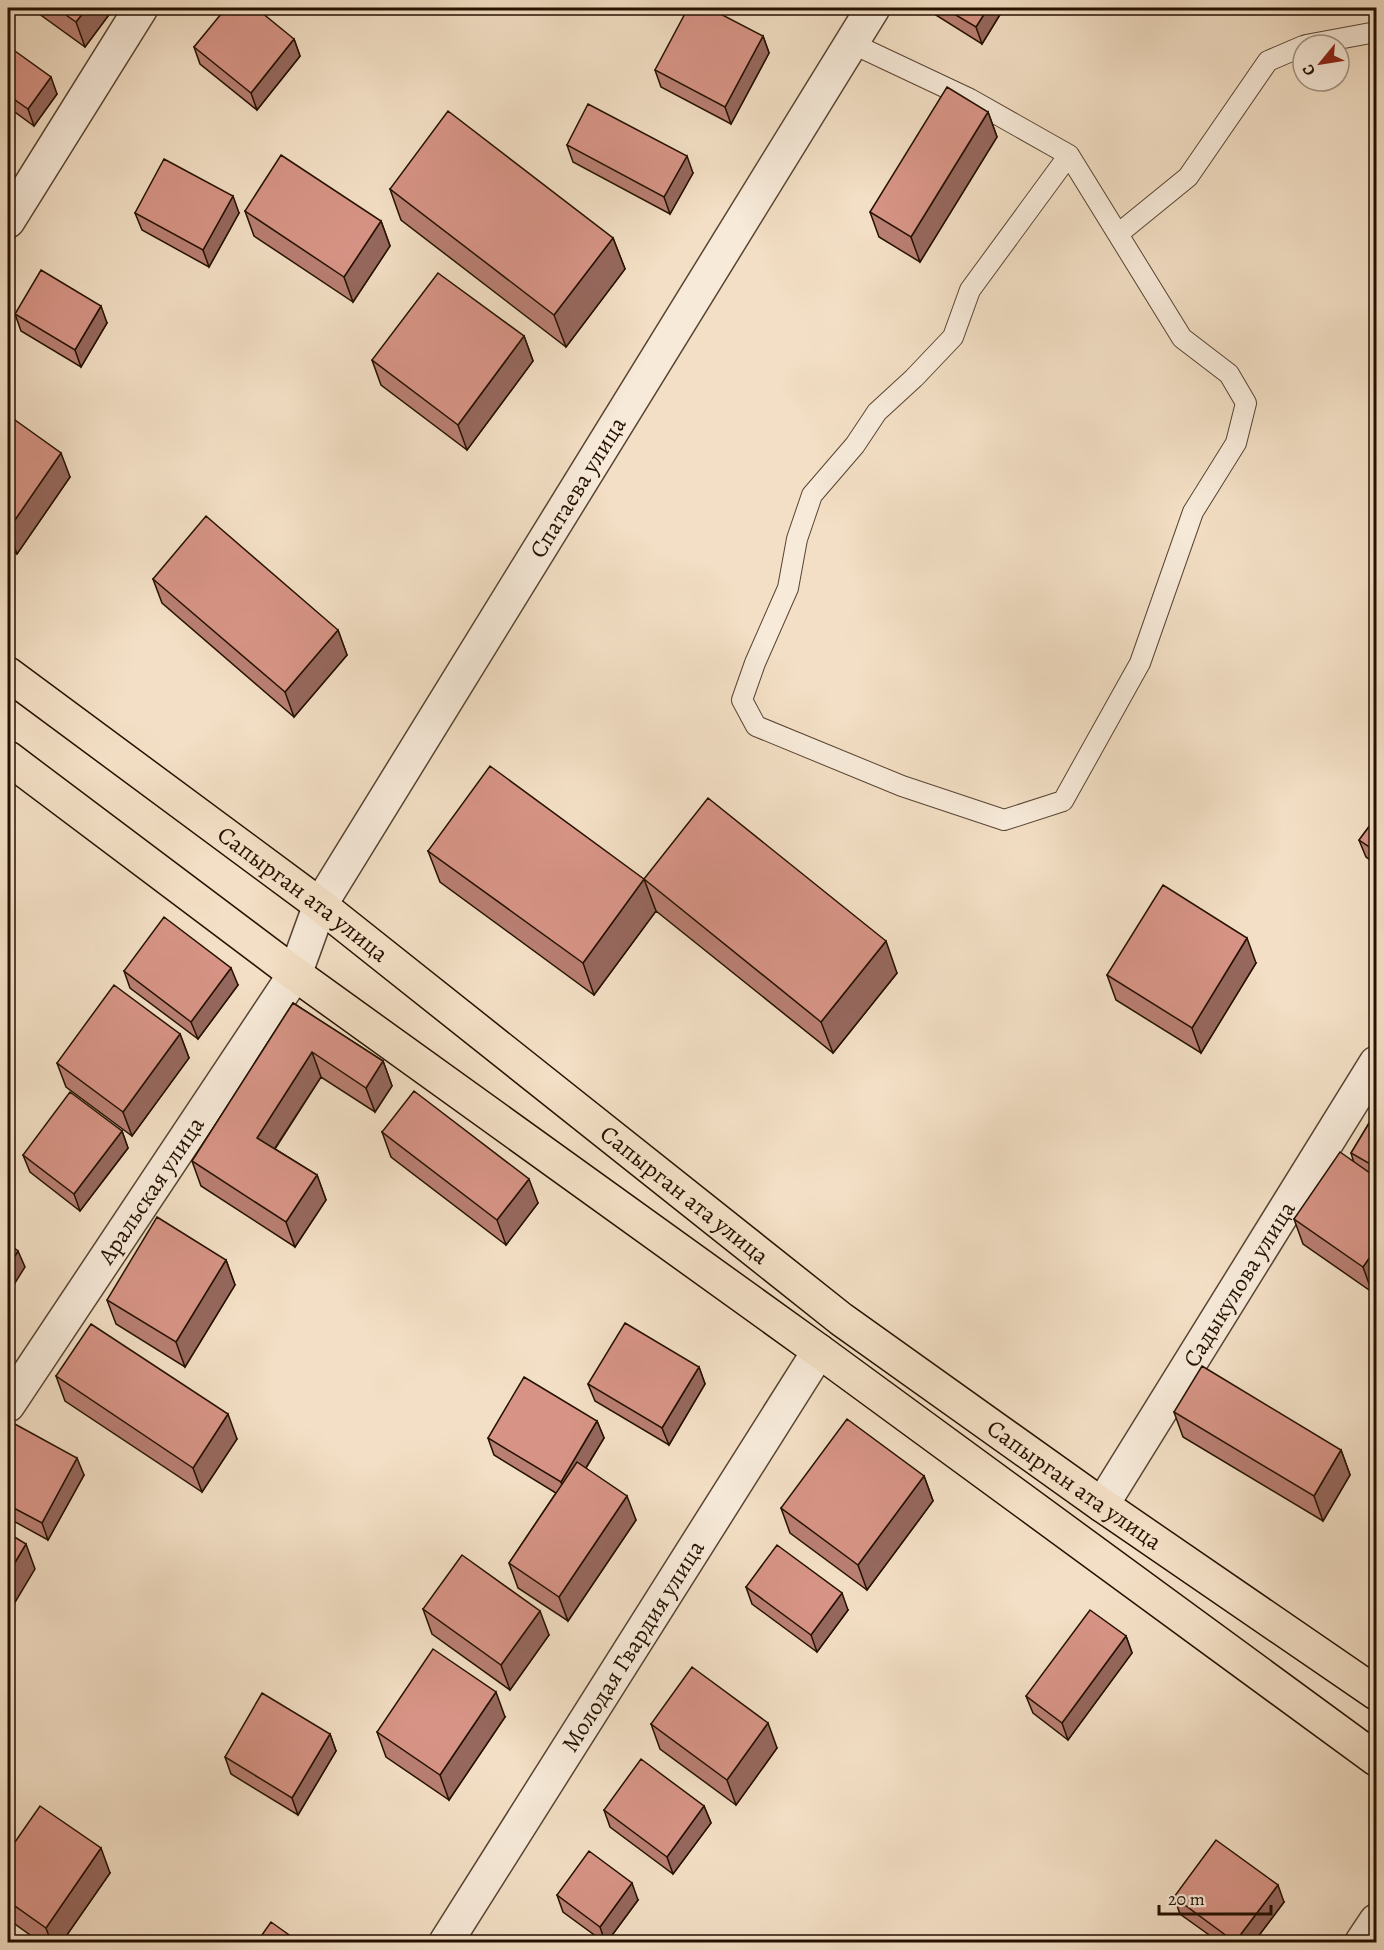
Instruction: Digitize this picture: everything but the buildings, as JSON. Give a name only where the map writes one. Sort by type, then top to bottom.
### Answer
[{"type":"main road","name":"Сапырган ата улица","points":[[8,674],[320,905],[841,1319],[1102,1505],[1377,1693]]},
{"type":"main road","name":"Сапырган ата улица","points":[[8,758],[295,974],[819,1351],[1377,1759]]},
{"type":"street","points":[[8,221],[141,8]]},
{"type":"street","name":"Спатаева улица","points":[[295,974],[320,905],[849,42],[873,8]]},
{"type":"street","name":"Аральская улица","points":[[8,1406],[295,974]]},
{"type":"street","name":"Садыкулова улица","points":[[1102,1505],[1377,1063]]},
{"type":"street","name":"Молодая Гвардия улица","points":[[446,1942],[819,1351]]},
{"type":"street","points":[[1362,1942],[1377,1921]]},
{"type":"lane","points":[[1351,37],[1377,32]]},
{"type":"lane","points":[[849,42],[970,99],[1069,155],[1182,338],[1229,374],[1246,403],[1236,443],[1193,512],[1140,663],[1063,801],[1004,820],[902,786],[756,726],[742,700],[755,663],[788,588],[797,539],[812,495],[855,445],[877,412],[914,378],[953,336],[970,290],[1069,155]]},
{"type":"lane","points":[[1118,234],[1188,177],[1268,61],[1291,52]]}]
